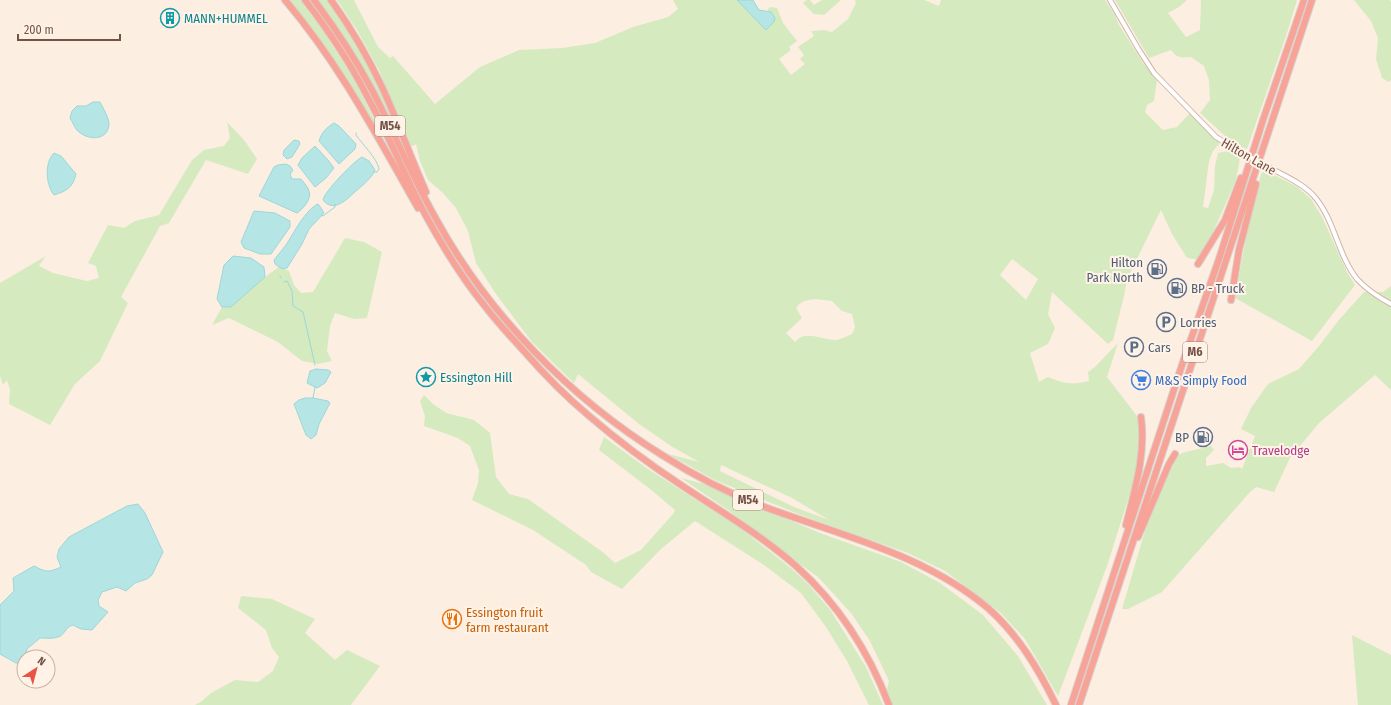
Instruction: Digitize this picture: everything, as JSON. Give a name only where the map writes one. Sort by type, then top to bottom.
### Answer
[{"type":"highway","points":[[285,0],[316,39],[347,84],[430,229],[446,250]]},
{"type":"highway","name":"M54","points":[[305,0],[332,36],[359,80],[416,197],[446,250],[488,311],[536,364],[587,414],[678,484],[736,521],[766,542],[798,568],[821,592],[849,628],[868,657],[881,685],[888,705]]},
{"type":"highway","name":"M54","points":[[314,0],[332,25],[360,70],[382,110],[429,206],[458,256],[495,307],[542,360],[567,384],[633,436],[662,455],[715,485],[759,505],[902,557],[930,570],[970,594],[1008,629],[1025,650],[1041,674],[1056,705]]},
{"type":"highway","name":"M54","points":[[331,0],[355,35],[372,67],[390,104],[424,187],[458,256]]},
{"type":"highway","name":"M6","points":[[1071,705],[1182,365],[1218,263],[1263,120],[1304,0]]},
{"type":"highway","name":"M6","points":[[1079,705],[1273,122],[1312,0]]},
{"type":"highway","points":[[1198,264],[1225,220],[1263,120]]},
{"type":"highway","points":[[1231,300],[1239,250],[1273,122]]},
{"type":"highway","points":[[1114,575],[1139,473],[1143,434],[1141,417]]},
{"type":"highway","points":[[1120,578],[1169,464],[1175,454]]},
{"type":"street","name":"Hilton Lane","points":[[1110,0],[1154,73],[1216,137],[1297,183],[1313,195],[1324,210],[1344,256],[1356,277],[1373,294],[1391,304]]},
{"type":"green space","points":[[288,0],[300,0],[325,34],[355,81],[392,156]]},
{"type":"green space","points":[[318,0],[329,0],[350,32],[375,77],[402,139],[401,140],[363,68],[342,34]]},
{"type":"green space","points":[[337,0],[354,0],[378,47],[390,58],[393,56],[435,104],[480,67],[519,50],[562,48],[595,43],[633,27],[668,17],[678,9],[673,0],[737,0],[766,29],[773,14],[768,12],[768,9],[770,7],[777,8],[783,23],[797,41],[789,47],[791,50],[779,59],[791,75],[805,64],[800,59],[804,55],[798,47],[814,36],[811,31],[824,30],[832,32],[848,19],[856,3],[855,0],[924,0],[939,6],[941,0],[1105,0],[1143,63],[1157,80],[1154,101],[1147,105],[1145,112],[1163,130],[1177,127],[1190,113],[1220,143],[1213,151],[1209,161],[1203,207],[1208,208],[1214,190],[1215,166],[1218,153],[1229,151],[1240,158],[1236,180],[1201,260],[1187,258],[1172,234],[1161,210],[1127,279],[1113,340],[1108,344],[1052,292],[1048,314],[1055,328],[1048,344],[1030,353],[1039,382],[1048,377],[1059,381],[1077,383],[1089,381],[1088,372],[1095,367],[1118,343],[1107,377],[1137,416],[1141,435],[1137,471],[1107,566],[1058,696],[1025,639],[1001,613],[945,571],[908,553],[801,515],[715,480],[668,454],[699,462],[671,446],[639,424],[578,374],[574,383],[532,342],[496,294],[476,263],[468,231],[456,208],[443,193],[428,180],[420,161],[416,144],[413,146],[409,144],[379,70],[357,30]],"holes":[[[1012,259],[1038,279],[1026,300],[1000,275]],[[815,299],[832,301],[842,311],[852,314],[855,327],[852,334],[837,340],[814,336],[804,336],[795,342],[786,333],[802,318],[796,308],[806,300]],[[721,465],[792,498],[829,520],[794,507],[720,471]]]},
{"type":"green space","points":[[810,0],[814,5],[822,0],[841,0],[824,15],[814,14],[803,3]]},
{"type":"green space","points":[[1115,0],[1187,0],[1179,7],[1168,13],[1186,37],[1200,30],[1201,0],[1297,0],[1247,149],[1234,144],[1200,113],[1210,100],[1209,80],[1204,66],[1191,57],[1177,56],[1171,50],[1149,58]]},
{"type":"green space","points":[[1354,0],[1390,0],[1391,2],[1391,80],[1389,82],[1382,78],[1376,59],[1378,38],[1371,21]]},
{"type":"green space","points":[[227,122],[244,140],[257,159],[248,174],[206,160],[169,223],[160,226],[121,297],[128,303],[100,361],[75,384],[50,425],[9,404],[10,390],[7,380],[3,385],[0,376],[0,283],[46,256],[39,266],[53,273],[87,281],[99,278],[96,266],[88,263],[108,225],[124,228],[135,221],[159,215],[192,160],[204,150],[224,146],[230,138]]},
{"type":"green space","points":[[1264,170],[1296,186],[1311,199],[1322,217],[1347,272],[1355,285],[1312,341],[1235,298],[1249,221],[1261,174]]},
{"type":"green space","points":[[345,238],[364,242],[382,252],[367,318],[354,319],[335,313],[330,326],[327,351],[332,361],[318,364],[302,361],[278,342],[229,318],[212,325],[222,307],[231,307],[265,277],[279,267],[289,271],[294,285],[301,293],[313,292]]},
{"type":"green space","points":[[1391,286],[1391,390],[1375,375],[1319,423],[1290,458],[1274,492],[1256,487],[1162,592],[1128,609],[1122,609],[1147,524],[1176,457],[1182,453],[1211,446],[1214,450],[1206,458],[1206,466],[1223,463],[1231,468],[1240,467],[1242,469],[1255,436],[1241,429],[1251,408],[1268,384],[1299,369],[1364,292],[1383,292]]},
{"type":"green space","points":[[424,395],[433,404],[446,413],[474,420],[490,433],[496,477],[509,494],[528,499],[604,553],[615,563],[641,550],[675,510],[599,450],[604,437],[648,469],[740,528],[792,569],[809,585],[831,611],[866,667],[883,705],[869,705],[847,661],[826,627],[801,593],[764,565],[695,521],[661,549],[622,589],[591,572],[586,565],[533,530],[472,500],[478,483],[479,470],[470,446],[458,438],[424,426],[425,416],[420,401]]},
{"type":"green space","points":[[681,478],[704,484],[820,533],[901,562],[940,583],[983,615],[1018,656],[1047,705],[893,705],[887,689],[889,681],[870,641],[851,613],[819,578],[728,510]]},
{"type":"green space","points":[[241,596],[272,599],[315,619],[305,633],[335,660],[347,650],[380,666],[351,705],[195,705],[211,693],[235,680],[258,682],[273,671],[279,657],[272,648],[266,630],[238,608]]},
{"type":"green space","points":[[1352,635],[1391,655],[1391,705],[1358,705]]},
{"type":"water","points":[[737,0],[753,0],[759,10],[771,12],[775,18],[774,22],[766,30]]},
{"type":"water","points":[[93,102],[100,102],[107,115],[109,123],[105,134],[96,138],[85,136],[80,133],[70,118],[72,111],[77,106],[86,106]]},
{"type":"water","points":[[334,123],[339,126],[356,144],[355,149],[339,164],[319,141],[325,130]]},
{"type":"water","points":[[294,140],[299,141],[300,144],[292,157],[287,159],[283,155],[284,150]]},
{"type":"water","points":[[315,146],[334,168],[326,178],[315,187],[298,165],[302,158]]},
{"type":"water","points":[[54,153],[61,156],[76,174],[71,186],[54,195],[49,186],[47,168]]},
{"type":"water","points":[[362,157],[369,161],[375,170],[371,176],[364,184],[341,203],[336,205],[327,204],[323,200],[328,190],[346,170]]},
{"type":"water","points":[[286,164],[293,170],[290,174],[292,179],[301,179],[307,186],[310,194],[302,209],[297,213],[259,196],[274,167]]},
{"type":"water","points":[[318,204],[324,213],[309,229],[302,244],[287,268],[284,269],[279,267],[275,264],[274,260],[286,245],[304,216]]},
{"type":"water","points":[[254,211],[275,213],[290,221],[290,227],[271,254],[260,254],[244,248],[241,242]]},
{"type":"water","points":[[233,256],[251,258],[264,267],[265,277],[231,307],[222,307],[217,299],[224,265]]},
{"type":"water","points":[[316,369],[328,370],[331,372],[325,383],[317,388],[307,383],[310,371]]},
{"type":"water","points":[[305,398],[328,401],[330,403],[319,424],[316,435],[311,439],[306,435],[294,404]]},
{"type":"water","points":[[138,504],[145,513],[163,552],[152,575],[147,579],[135,583],[126,591],[117,587],[102,592],[98,600],[99,606],[108,612],[92,630],[81,629],[73,625],[68,627],[62,635],[58,637],[40,638],[27,649],[16,649],[16,663],[0,654],[0,605],[14,591],[13,578],[34,566],[41,570],[47,571],[61,567],[57,557],[59,549],[69,537],[127,506]]},
{"type":"waterway","points":[[356,133],[378,165],[379,169],[377,172],[374,172]]},
{"type":"waterway","points":[[321,215],[323,216],[335,207],[335,204]]},
{"type":"waterway","points":[[284,282],[287,281],[292,291],[293,306],[303,312],[315,365]]},
{"type":"waterway","points":[[313,398],[315,387]]},
{"type":"place","name":"MANN+HUMMEL","points":[[170,18]]},
{"type":"place","name":"Hilton Park North","points":[[1157,269]]},
{"type":"place","name":"BP - Truck","points":[[1177,288]]},
{"type":"place","name":"Lorries","points":[[1166,322]]},
{"type":"place","name":"Cars","points":[[1134,347]]},
{"type":"place","name":"Essington Hill","points":[[426,377]]},
{"type":"place","name":"M&S Simply Food","points":[[1141,380]]},
{"type":"place","name":"BP","points":[[1203,437]]},
{"type":"place","name":"Travelodge","points":[[1238,450]]},
{"type":"place","name":"Essington fruit farm restaurant","points":[[452,619]]}]
